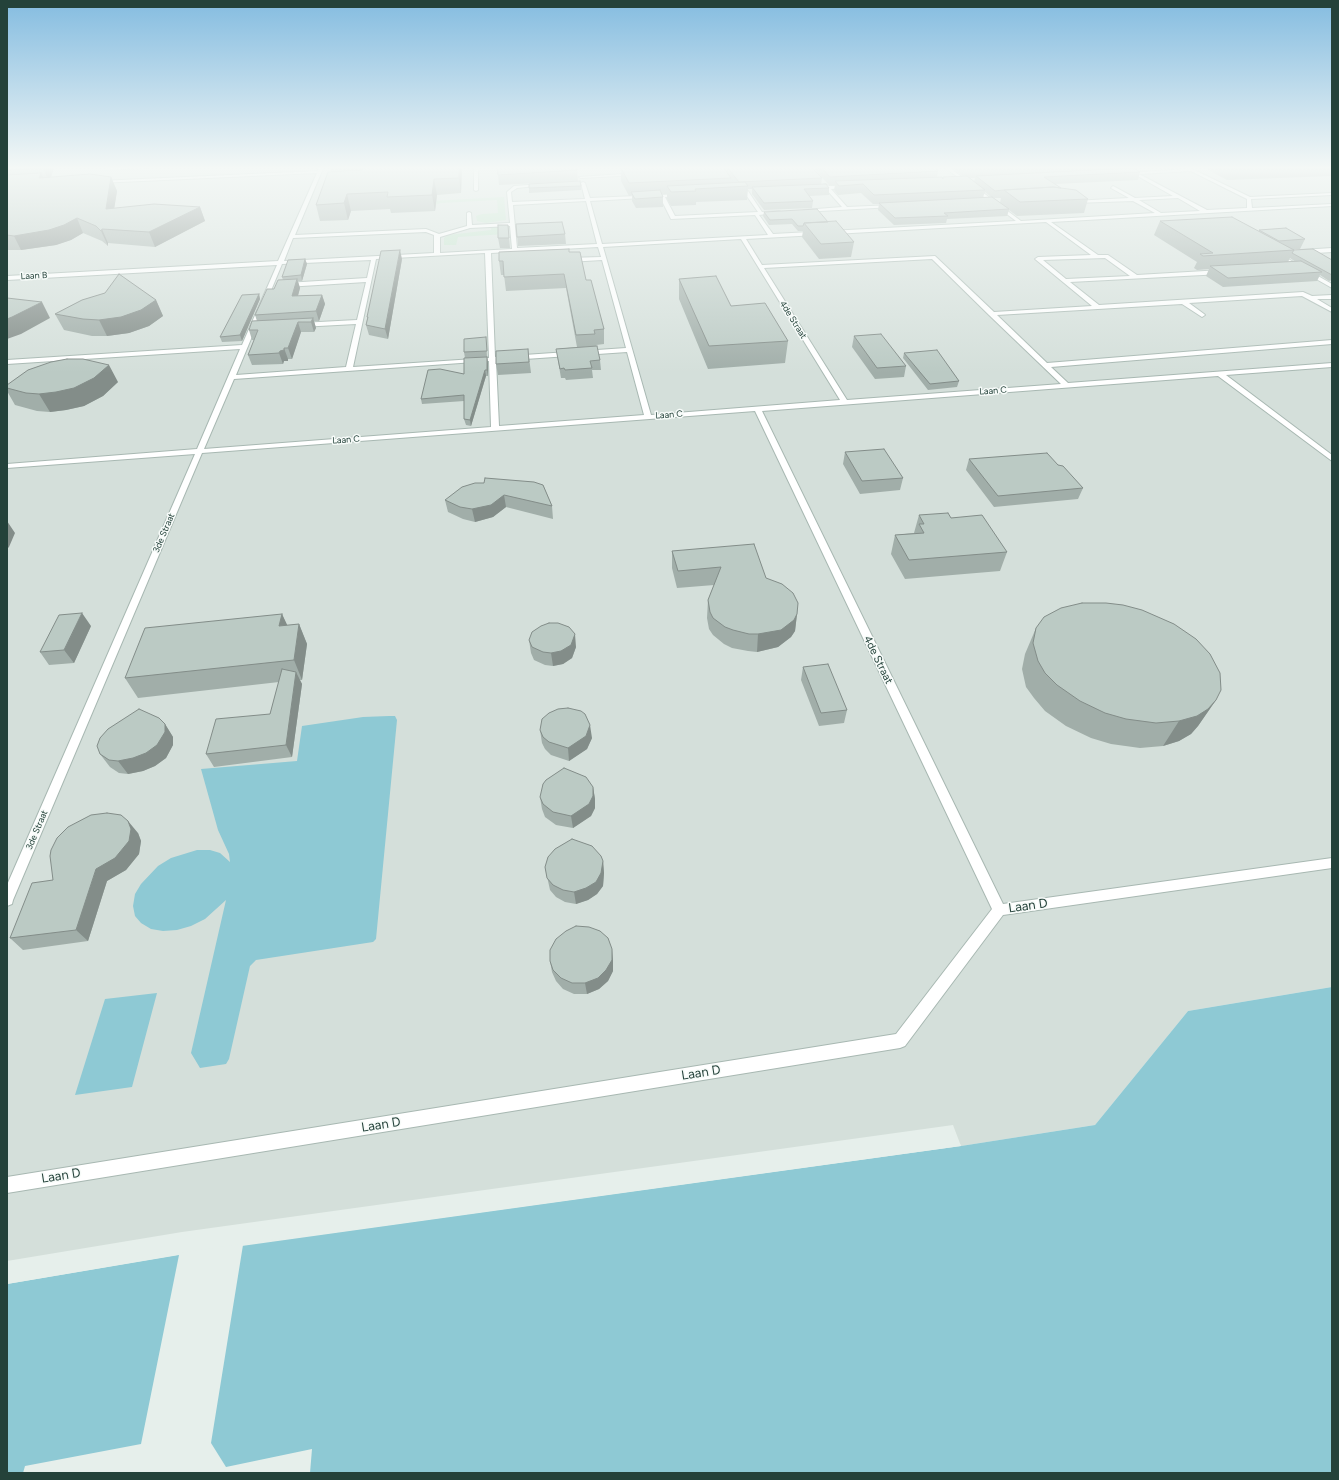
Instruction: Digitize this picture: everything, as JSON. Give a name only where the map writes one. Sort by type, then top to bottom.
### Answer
[{"type":"lane","points":[[291,237],[326,235]]},
{"type":"lane","points":[[437,254],[437,236],[440,235]]},
{"type":"lane","points":[[513,235],[514,250]]},
{"type":"lane","points":[[597,235],[648,417]]},
{"type":"lane","name":"Laan B","points":[[7,278],[789,235]]},
{"type":"lane","points":[[1067,235],[1096,256]]},
{"type":"lane","name":"3de Straat","points":[[7,900],[244,347],[256,328],[276,286],[280,263],[291,237]]},
{"type":"lane","name":"4de Straat","points":[[742,238],[845,402]]},
{"type":"lane","points":[[1267,250],[1332,286]]},
{"type":"lane","points":[[1293,252],[1332,250]]},
{"type":"lane","points":[[488,251],[494,429]]},
{"type":"lane","points":[[1274,253],[1287,253]]},
{"type":"lane","points":[[1097,307],[1038,259],[1106,256],[1136,277]]},
{"type":"lane","points":[[760,267],[932,257],[1066,385]]},
{"type":"lane","points":[[349,369],[374,258]]},
{"type":"lane","points":[[565,260],[603,258]]},
{"type":"lane","points":[[489,264],[496,264]]},
{"type":"lane","points":[[1291,268],[1298,267]]},
{"type":"lane","points":[[1065,281],[1229,271]]},
{"type":"lane","points":[[276,286],[369,280]]},
{"type":"lane","points":[[991,314],[1303,294],[1332,310]]},
{"type":"lane","points":[[1312,298],[1332,297]]},
{"type":"lane","points":[[1182,301],[1202,316]]},
{"type":"lane","points":[[291,326],[359,322]]},
{"type":"lane","points":[[1045,365],[1332,342]]},
{"type":"lane","points":[[7,362],[244,347]]},
{"type":"lane","points":[[231,377],[629,350]]},
{"type":"lane","name":"Laan C","points":[[7,466],[1332,365]]},
{"type":"lane","points":[[1220,374],[1332,459]]},
{"type":"lane","name":"4de Straat","points":[[758,409],[999,910]]},
{"type":"lane","name":"Laan D","points":[[7,1185],[900,1041],[999,910],[1332,863]]},
{"type":"shaded area","points":[[7,235],[1332,235],[1332,987],[1188,1011],[1095,1125],[961,1146],[953,1125],[182,1232],[7,1261]]},
{"type":"green space","points":[[448,235],[489,235],[458,237],[456,245],[444,245],[444,238]]},
{"type":"water","points":[[395,716],[397,720],[376,939],[373,942],[256,960],[250,966],[229,1059],[226,1064],[200,1068],[191,1053],[226,900],[205,919],[191,926],[177,930],[163,931],[151,929],[141,923],[135,916],[133,906],[135,894],[141,884],[158,866],[171,858],[197,850],[210,850],[220,853],[230,862],[229,854],[218,830],[201,769],[297,761],[302,726],[363,717]]},
{"type":"water","points":[[1332,987],[1332,1473],[7,1473],[7,1284],[177,1255],[961,1146],[1095,1125],[1188,1011]]},
{"type":"water","points":[[157,993],[132,1087],[75,1095],[105,999]]},
{"type":"pier","points":[[960,1144],[961,1146],[243,1245],[211,1443],[226,1467],[312,1449],[310,1473],[23,1473],[25,1466],[141,1444],[179,1255],[7,1284],[7,1282],[177,1253]]},
{"type":"building","points":[[498,235],[509,235],[509,238],[498,238]]},
{"type":"building","points":[[517,235],[548,235],[517,237]]},
{"type":"building","points":[[814,235],[848,235],[854,242],[821,244]]},
{"type":"building","points":[[1183,235],[1266,235],[1294,250],[1203,256],[1200,254],[1213,253]]},
{"type":"building","points":[[1268,235],[1298,235],[1305,239],[1279,241]]},
{"type":"building","points":[[569,249],[569,252],[580,252],[586,280],[591,280],[604,329],[594,330],[595,334],[576,335],[564,274],[504,277],[503,261],[499,261],[499,252]]},
{"type":"building","points":[[1313,249],[1332,260],[1332,275],[1292,253],[1293,250]]},
{"type":"building","points":[[400,250],[385,329],[366,325],[381,251]]},
{"type":"building","points":[[305,259],[301,275],[282,277],[288,260]]},
{"type":"building","points":[[1301,261],[1322,272],[1228,278],[1210,266]]},
{"type":"building","points":[[119,274],[156,300],[141,310],[121,317],[99,320],[55,314],[82,300],[105,293]]},
{"type":"building","points":[[716,276],[731,306],[765,303],[788,341],[709,346],[679,279]]},
{"type":"building","points":[[297,279],[292,296],[322,295],[316,311],[255,315],[267,289],[274,289],[278,280]]},
{"type":"building","points":[[259,294],[240,335],[220,337],[242,295]]},
{"type":"building","points":[[7,298],[42,302],[7,319]]},
{"type":"building","points":[[313,318],[311,322],[298,322],[288,348],[284,348],[284,350],[280,351],[279,353],[248,355],[258,330],[249,330],[252,321]]},
{"type":"building","points":[[881,334],[906,366],[877,368],[854,336]]},
{"type":"building","points":[[486,337],[487,351],[464,352],[464,339]]},
{"type":"building","points":[[597,346],[600,360],[590,361],[592,368],[560,369],[556,349]]},
{"type":"building","points":[[528,349],[529,362],[496,364],[496,351]]},
{"type":"building","points":[[937,350],[959,381],[930,384],[904,353]]},
{"type":"building","points":[[487,357],[487,370],[485,370],[470,420],[464,419],[464,395],[421,399],[428,370],[440,369],[464,374],[464,358]]},
{"type":"building","points":[[67,359],[83,359],[109,365],[94,378],[74,388],[39,394],[26,393],[7,388],[7,385],[28,370],[51,362]]},
{"type":"building","points":[[884,449],[903,478],[862,481],[845,452]]},
{"type":"building","points":[[1047,453],[1058,465],[1063,466],[1083,488],[998,496],[969,459]]},
{"type":"building","points":[[485,478],[534,482],[543,485],[552,506],[504,495],[491,505],[472,509],[460,507],[445,500],[462,487],[475,483],[484,483]]},
{"type":"building","points":[[948,513],[951,518],[982,515],[1007,552],[909,560],[895,535],[924,533],[919,524],[924,524],[919,515]]},
{"type":"building","points":[[754,544],[766,578],[782,584],[793,593],[798,603],[797,614],[794,620],[781,630],[749,634],[725,627],[713,618],[710,612],[708,600],[721,567],[678,571],[672,551]]},
{"type":"building","points":[[1082,603],[1106,603],[1123,605],[1142,610],[1174,624],[1196,639],[1210,654],[1220,673],[1221,690],[1216,700],[1208,709],[1197,716],[1179,721],[1156,723],[1126,719],[1105,713],[1080,701],[1057,685],[1045,673],[1038,661],[1033,643],[1036,628],[1044,617],[1061,608]]},
{"type":"building","points":[[82,613],[64,650],[40,652],[59,615]]},
{"type":"building","points":[[282,614],[279,626],[299,624],[294,660],[125,678],[145,628]]},
{"type":"building","points":[[549,623],[558,623],[569,627],[575,634],[571,645],[561,651],[551,653],[543,652],[532,647],[529,640],[532,632]]},
{"type":"building","points":[[828,664],[847,710],[821,713],[803,667]]},
{"type":"building","points":[[282,669],[296,672],[286,745],[206,754],[216,719],[270,714]]},
{"type":"building","points":[[568,708],[581,711],[585,714],[590,725],[586,736],[568,748],[549,742],[543,737],[540,730],[542,719],[549,713],[558,709]]},
{"type":"building","points":[[139,709],[159,718],[165,724],[165,732],[157,745],[146,753],[133,758],[118,761],[109,760],[100,754],[97,746],[100,738],[108,729]]},
{"type":"building","points":[[564,768],[586,777],[593,787],[593,796],[589,804],[571,816],[553,812],[543,804],[540,797],[543,784],[546,780]]},
{"type":"building","points":[[107,813],[121,815],[128,821],[131,829],[129,841],[115,858],[96,869],[76,930],[10,938],[32,883],[53,880],[50,856],[51,850],[57,838],[68,827],[91,815]]},
{"type":"building","points":[[572,839],[592,846],[601,856],[603,861],[601,873],[596,882],[586,888],[574,892],[563,890],[553,885],[547,878],[545,867],[548,857],[555,849]]},
{"type":"building","points":[[576,926],[589,927],[600,931],[608,938],[612,949],[612,960],[606,970],[598,978],[585,983],[572,983],[561,978],[553,970],[550,961],[550,950],[556,939],[566,931]]}]
